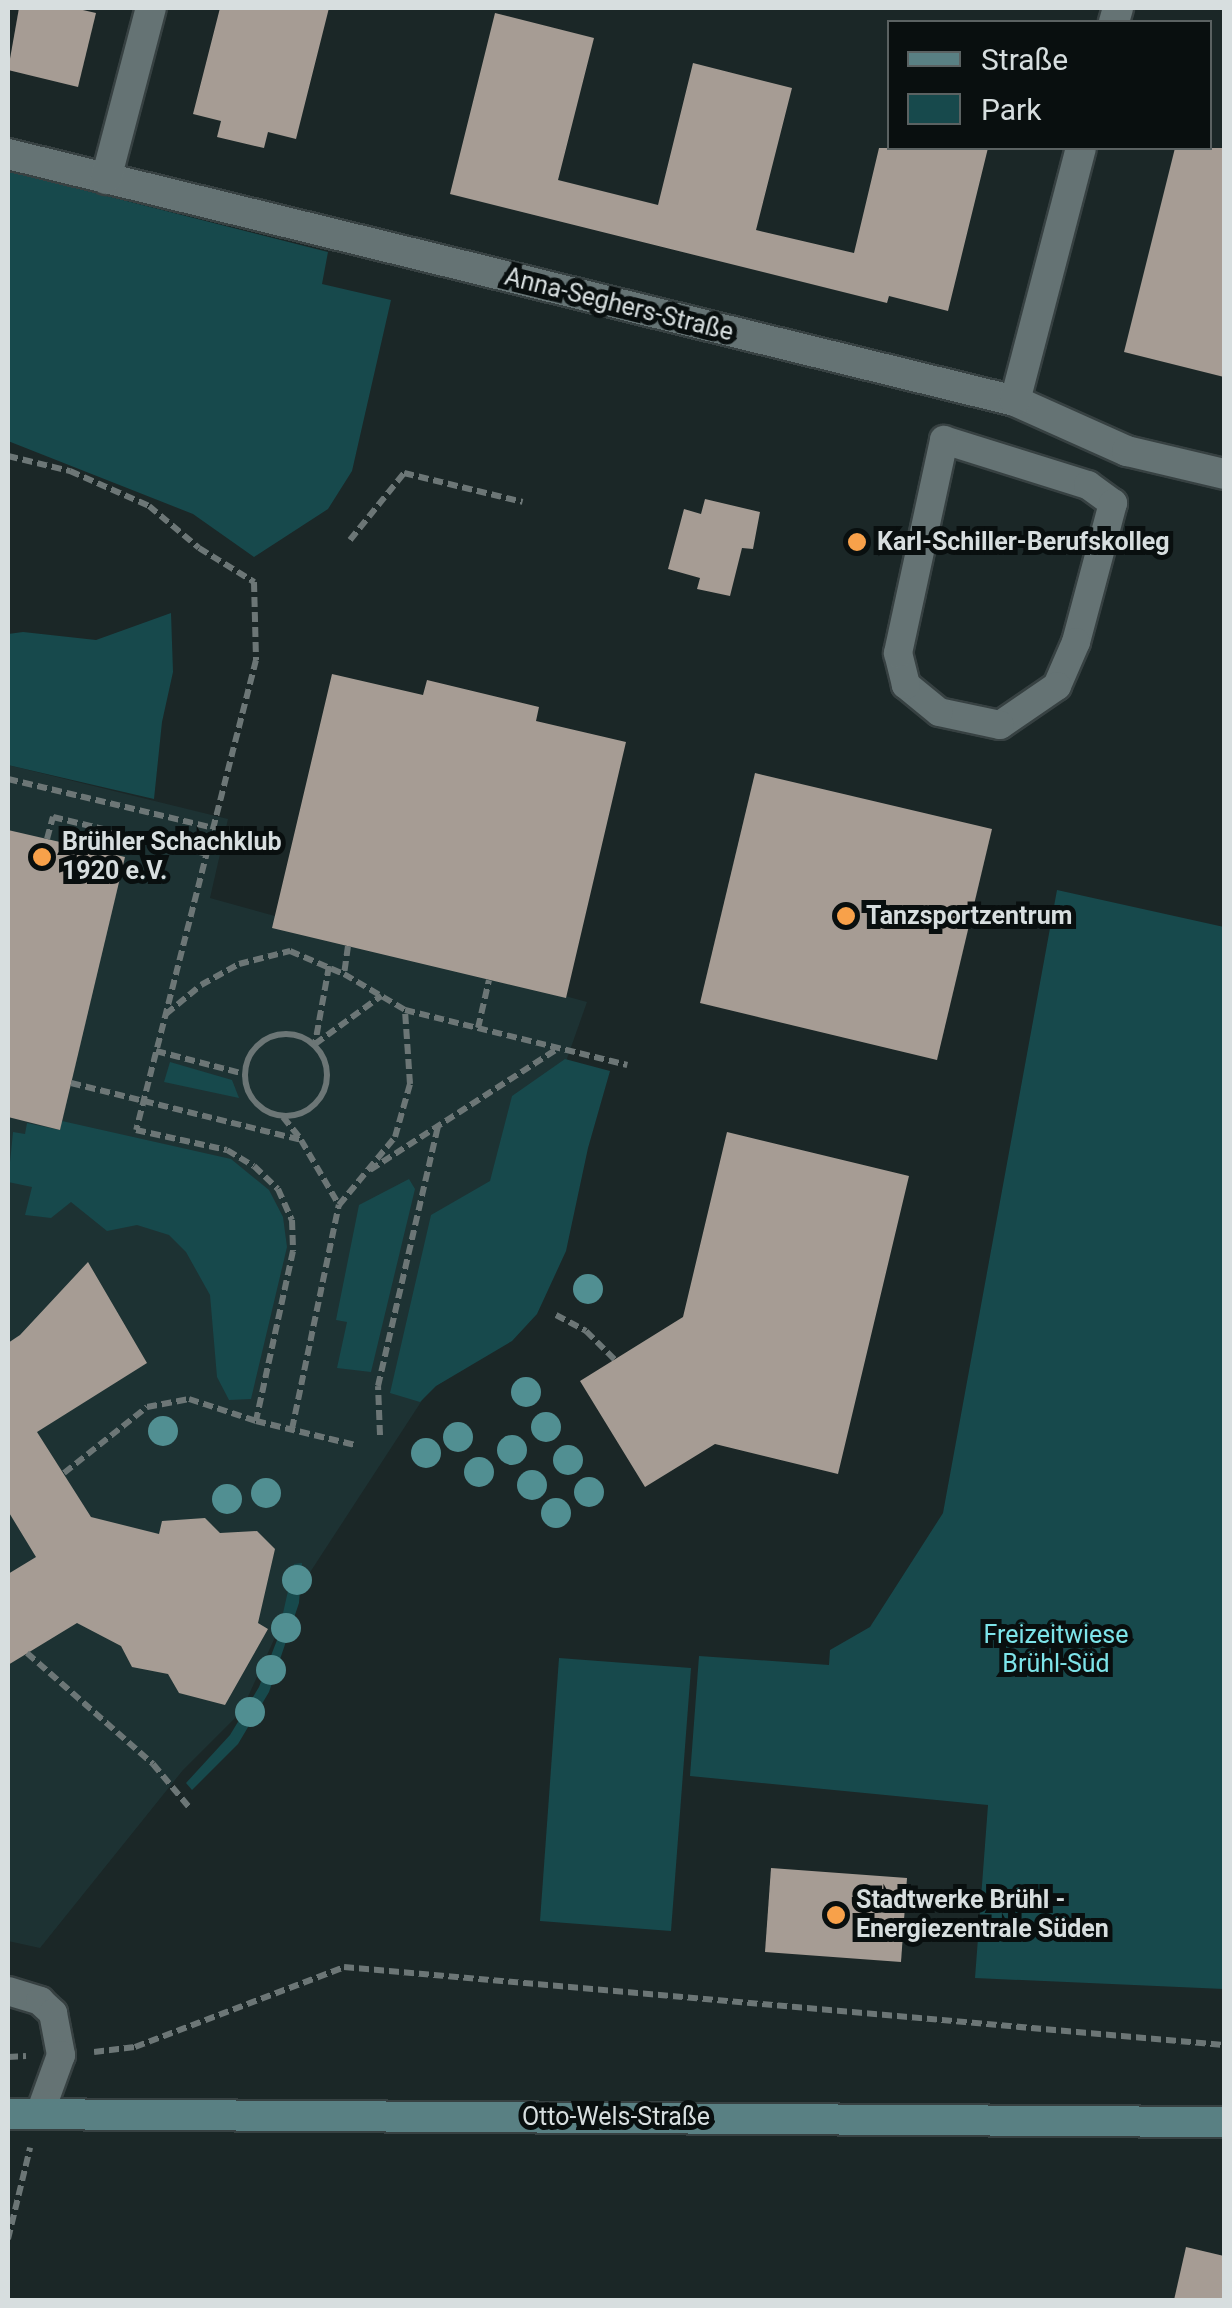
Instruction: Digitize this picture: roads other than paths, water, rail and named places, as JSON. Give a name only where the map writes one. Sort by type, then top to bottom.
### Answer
[{"type":"street","points":[[106,180],[151,8]]},
{"type":"street","points":[[1015,401],[1080,150]]},
{"type":"street","name":"Anna-Seghers-Straße","points":[[8,154],[1015,401],[1127,450],[1224,474]]},
{"type":"street","name":"Otto-Wels-Straße","points":[[8,2114],[1224,2122]]},
{"type":"lane","points":[[944,440],[1088,485],[1113,503],[1076,642],[1057,686],[1000,726],[939,712],[906,685],[898,653],[917,568],[944,440]]},
{"type":"lane","points":[[8,1991],[40,2001],[53,2013],[60,2056],[40,2113]]},
{"type":"place","name":"Karl-Schiller-Berufskolleg","points":[[857,542]]},
{"type":"place","name":"Brühler Schachklub 1920 e.V.","points":[[42,857]]},
{"type":"place","name":"Tanzsportzentrum","points":[[846,916]]},
{"type":"place","name":"Stadtwerke Brühl - Energiezentrale Süden","points":[[836,1915]]},
{"type":"park label","name":"Freizeitwiese Brühl-Süd","points":[[1056,1650]]}]
